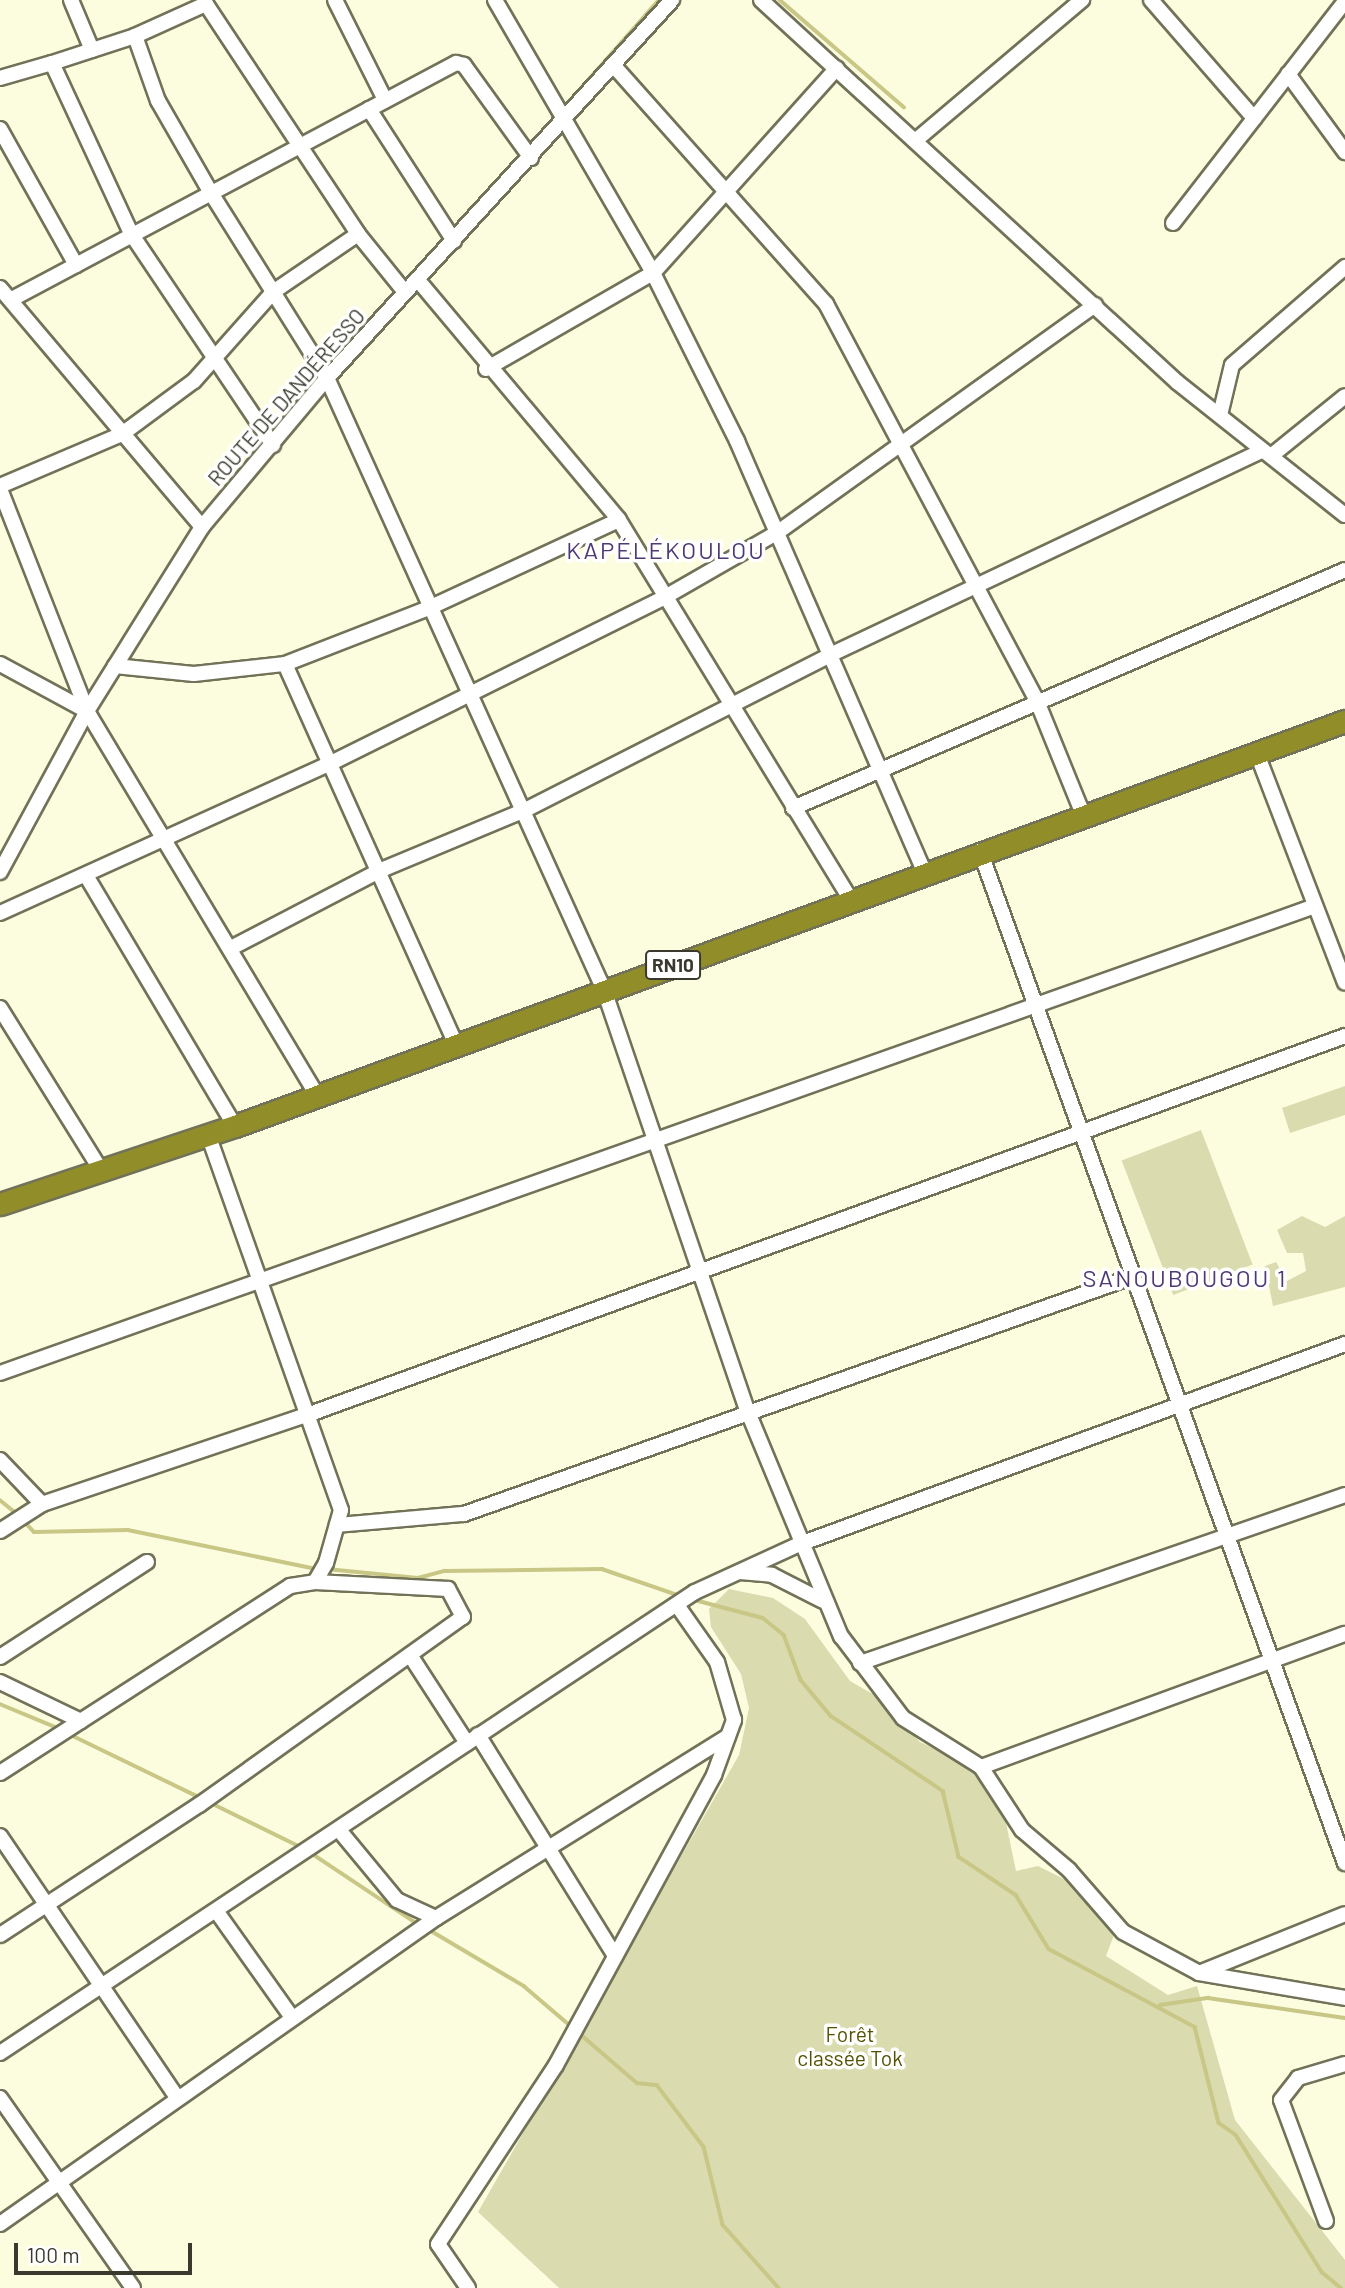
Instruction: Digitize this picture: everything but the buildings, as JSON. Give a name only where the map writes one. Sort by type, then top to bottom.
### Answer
[{"type":"highway","name":"RN10","points":[[0,1204],[235,1126],[851,900],[1082,812],[1345,721]]},
{"type":"street","points":[[71,0],[92,50]]},
{"type":"street","points":[[335,0],[385,100]]},
{"type":"street","points":[[495,0],[567,118],[653,273],[778,531],[883,768],[924,872]]},
{"type":"street","name":"ROUTE DE DANDÉRESSO","points":[[0,872],[87,711],[202,527],[327,378],[531,158],[672,0]]},
{"type":"street","points":[[761,0],[1095,305],[1266,454],[1345,515]]},
{"type":"street","points":[[915,141],[1082,0]]},
{"type":"street","points":[[1151,0],[1254,118]]},
{"type":"street","points":[[1172,223],[1345,1]]},
{"type":"street","points":[[0,78],[135,36],[204,2],[358,234],[405,292]]},
{"type":"street","points":[[135,36],[158,101],[211,193],[327,378],[604,990],[698,1275],[748,1412],[823,1601],[860,1663],[913,1727],[981,1767],[1022,1830],[1069,1870],[1123,1932],[1199,1973],[1345,1998]]},
{"type":"street","points":[[52,63],[132,235],[273,445]]},
{"type":"street","points":[[12,299],[369,109],[444,66],[464,65],[531,158]]},
{"type":"street","points":[[614,66],[726,187],[826,304],[904,444],[1037,701],[1082,812]]},
{"type":"street","points":[[486,369],[653,273],[726,187],[837,68]]},
{"type":"street","points":[[1288,74],[1345,152]]},
{"type":"street","points":[[369,109],[454,241]]},
{"type":"street","points":[[0,129],[76,265]]},
{"type":"street","points":[[317,1095],[167,838],[87,711],[0,488],[122,434],[215,359],[273,292],[358,234]]},
{"type":"street","points":[[1220,415],[1232,366],[1345,267]]},
{"type":"street","points":[[417,279],[486,369],[619,520],[731,708],[851,900]]},
{"type":"street","points":[[0,288],[202,527]]},
{"type":"street","points":[[0,913],[86,877],[331,763],[665,597],[778,531],[904,444],[1095,305]]},
{"type":"street","points":[[232,948],[381,870],[523,811],[731,708],[832,654],[1266,454],[1345,396]]},
{"type":"street","points":[[1333,505],[1345,494]]},
{"type":"street","points":[[115,666],[194,674],[285,664],[429,608],[619,520]]},
{"type":"street","points":[[793,808],[1345,570]]},
{"type":"street","points":[[0,664],[87,711]]},
{"type":"street","points":[[285,664],[381,870],[456,1044]]},
{"type":"street","points":[[1256,751],[1345,983]]},
{"type":"street","points":[[980,852],[1222,1538],[1345,1863]]},
{"type":"street","points":[[86,877],[235,1126]]},
{"type":"street","points":[[0,1373],[258,1278],[654,1141],[1315,906]]},
{"type":"street","points":[[0,1008],[103,1172]]},
{"type":"street","points":[[0,1531],[42,1504],[307,1415],[698,1275],[1345,1036]]},
{"type":"street","points":[[208,1134],[341,1510],[326,1563],[316,1580]]},
{"type":"street","points":[[337,1525],[464,1514],[1129,1278]]},
{"type":"street","points":[[0,2053],[104,1987],[695,1592],[800,1544],[1345,1344]]},
{"type":"street","points":[[0,1460],[42,1504]]},
{"type":"street","points":[[860,1663],[1345,1495]]},
{"type":"street","points":[[0,1657],[146,1562]]},
{"type":"street","points":[[738,1572],[772,1575],[823,1601]]},
{"type":"street","points":[[0,1773],[290,1586],[316,1580],[449,1588],[463,1617],[49,1905],[0,1935]]},
{"type":"street","points":[[468,2288],[438,2244],[556,2065],[714,1775],[734,1720],[717,1662],[679,1604]]},
{"type":"street","points":[[981,1767],[1345,1634]]},
{"type":"street","points":[[410,1655],[472,1739],[615,1956]]},
{"type":"street","points":[[0,1682],[81,1721]]},
{"type":"street","points":[[0,2224],[60,2177],[176,2095],[436,1917],[544,1847],[728,1736]]},
{"type":"street","points":[[339,1830],[397,1900],[436,1917]]},
{"type":"street","points":[[0,1836],[176,2095]]},
{"type":"street","points":[[217,1912],[291,2017]]},
{"type":"street","points":[[1199,1973],[1345,1914]]},
{"type":"street","points":[[1326,2221],[1281,2100],[1298,2078],[1345,2064]]},
{"type":"street","points":[[0,2098],[60,2177],[133,2288]]},
{"type":"green space","points":[[1345,1086],[1345,1115],[1290,1133],[1282,1108]]},
{"type":"green space","points":[[1201,1130],[1253,1264],[1173,1295],[1122,1160]]},
{"type":"green space","points":[[1302,1216],[1325,1227],[1345,1216],[1345,1287],[1273,1306],[1265,1266],[1276,1262],[1287,1281],[1306,1271],[1303,1253],[1287,1253],[1277,1230]]},
{"type":"green space","name":"Forêt classée Tok","points":[[729,1589],[773,1598],[805,1619],[850,1681],[876,1696],[920,1742],[965,1763],[1004,1813],[1016,1871],[1038,1866],[1068,1881],[1116,1930],[1106,1956],[1168,1995],[1197,1986],[1235,2120],[1345,2260],[1345,2288],[559,2288],[478,2212],[739,1755],[749,1708],[741,1674],[711,1627],[709,1609]]},
{"type":"waterway","points":[[569,102],[659,0]]},
{"type":"waterway","points":[[780,0],[904,107]]},
{"type":"waterway","points":[[539,136],[557,115]]},
{"type":"waterway","points":[[0,1500],[17,1514]]},
{"type":"waterway","points":[[23,1520],[34,1532],[128,1530],[316,1569]]},
{"type":"waterway","points":[[327,1569],[418,1578],[444,1571],[602,1569],[681,1596]]},
{"type":"waterway","points":[[691,1599],[763,1618],[784,1635],[801,1680],[831,1716],[943,1791],[959,1857],[1016,1895],[1049,1949],[1195,2027],[1219,2123],[1236,2135],[1322,2272],[1341,2288]]},
{"type":"waterway","points":[[0,1704],[60,1729]]},
{"type":"waterway","points":[[69,1734],[201,1798]]},
{"type":"waterway","points":[[211,1803],[301,1847]]},
{"type":"waterway","points":[[311,1853],[418,1924]]},
{"type":"waterway","points":[[428,1929],[524,1986],[572,2027]]},
{"type":"waterway","points":[[1160,2005],[1208,1998],[1345,2018]]},
{"type":"waterway","points":[[578,2032],[637,2083],[657,2085],[704,2147],[723,2225],[779,2288]]},
{"type":"district","name":"KAPÉLÉKOULOU","points":[[666,550]]},
{"type":"district","name":"SANOUBOUGOU 1","points":[[1185,1278]]}]
